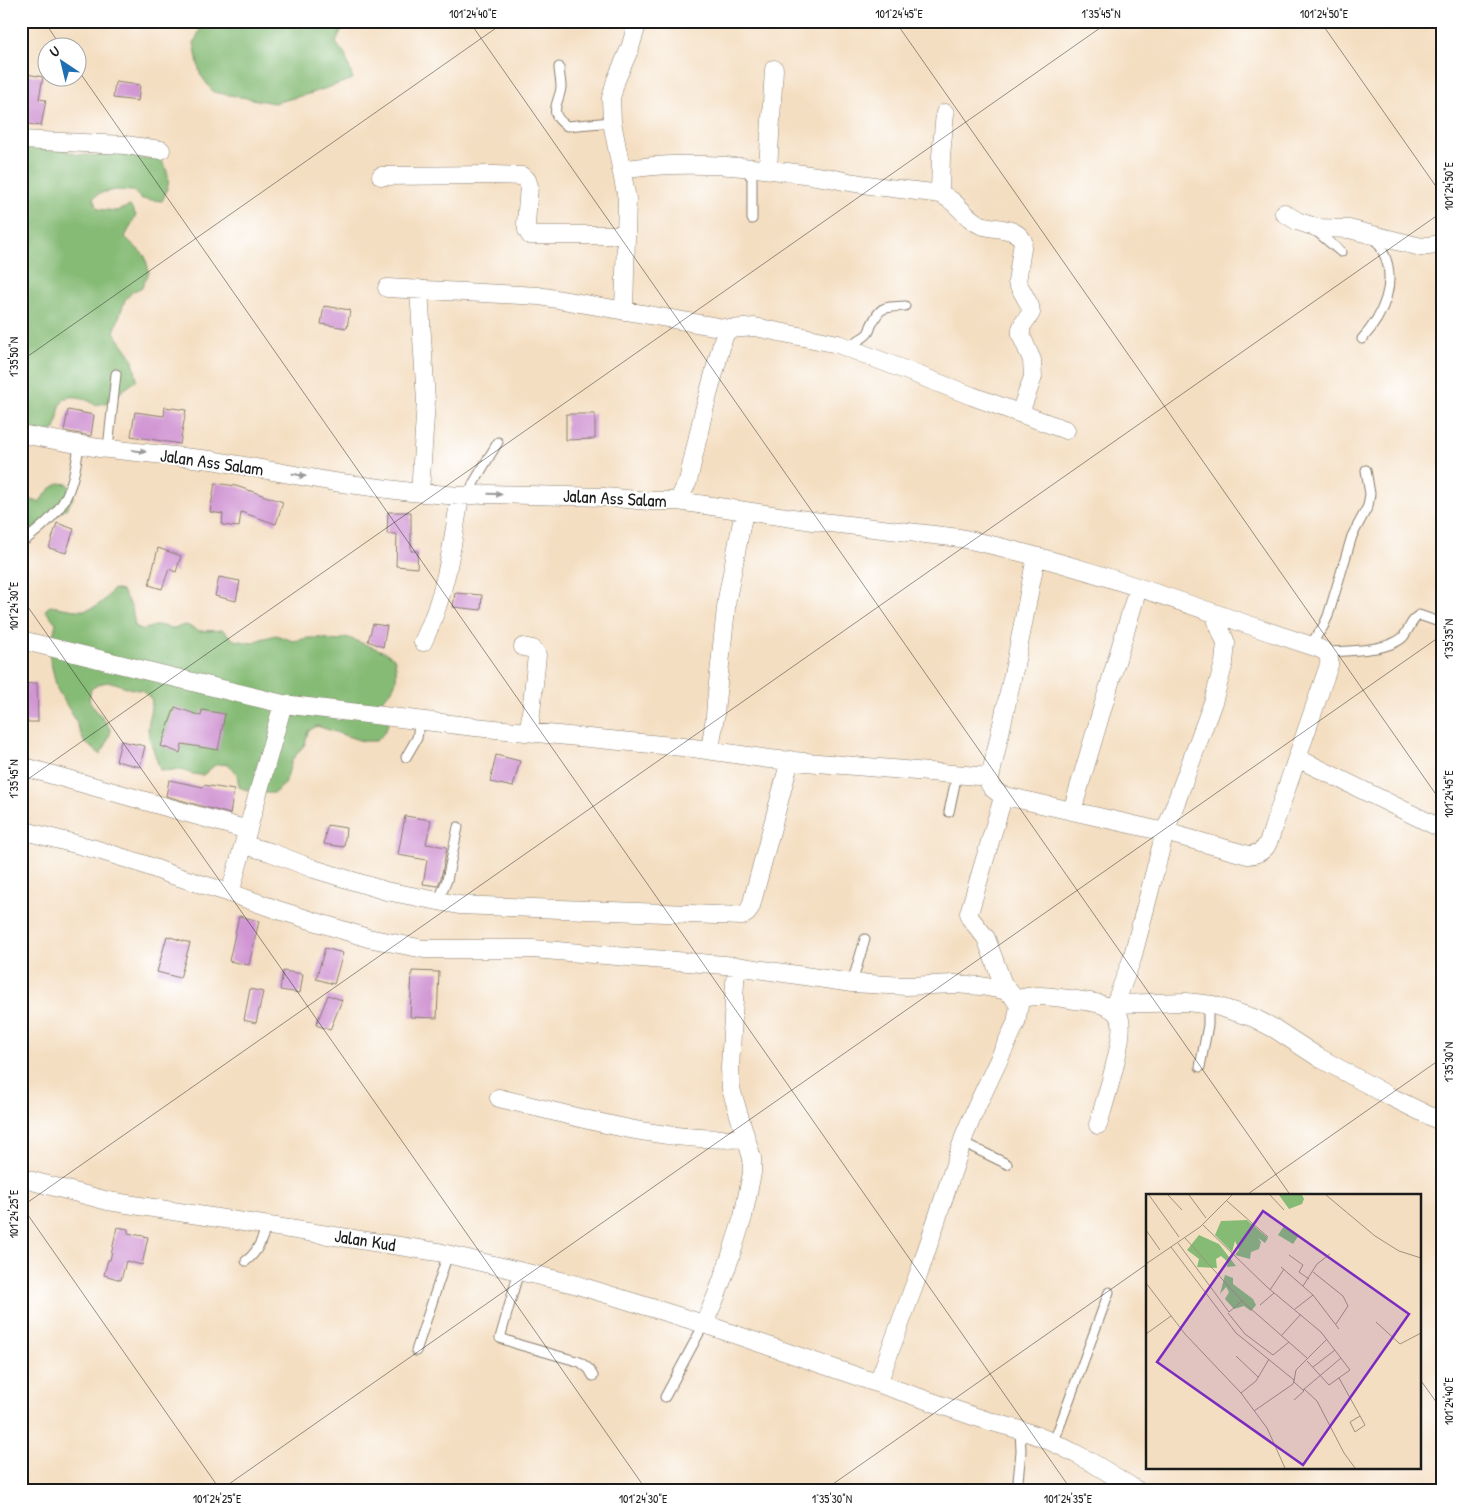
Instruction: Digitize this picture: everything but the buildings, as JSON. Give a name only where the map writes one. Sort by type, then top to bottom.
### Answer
[{"type":"street","points":[[624,310],[627,199],[612,122],[611,98],[638,21]]},
{"type":"street","points":[[768,169],[774,69]]},
{"type":"street","points":[[940,194],[945,113]]},
{"type":"street","points":[[21,140],[126,145],[162,150]]},
{"type":"street","points":[[621,170],[656,165],[768,169],[858,184],[940,194],[951,200],[979,224],[1020,235],[1023,241],[1017,282],[1030,306],[1031,313],[1023,324],[1021,335],[1032,360],[1032,377],[1020,413]]},
{"type":"street","points":[[381,176],[522,176],[529,186],[526,223],[530,236],[625,236]]},
{"type":"street","points":[[1284,213],[1309,225],[1328,229],[1349,229],[1421,247],[1442,244]]},
{"type":"street","points":[[387,288],[419,288],[539,296],[730,329],[756,327],[830,342],[1066,430]]},
{"type":"street","points":[[419,288],[426,401],[420,493]]},
{"type":"street","name":"Jalan Ass Salam","points":[[21,434],[79,445],[211,460],[334,482],[420,493],[604,497],[648,501],[678,501],[688,481],[703,414],[723,340],[725,334],[730,329]]},
{"type":"street","points":[[422,642],[434,618],[446,580],[465,495]]},
{"type":"street","points":[[678,501],[960,538],[1036,557],[1084,571],[1327,652],[1330,657],[1329,665],[1266,848],[1261,853],[1248,855],[1165,832],[1001,795],[992,788],[989,783],[990,777],[1017,656],[1036,557]]},
{"type":"street","points":[[710,750],[716,712],[727,599],[744,511]]},
{"type":"street","points":[[1072,811],[1138,588]]},
{"type":"street","points":[[1114,1007],[1132,959],[1165,832],[1213,702],[1224,663],[1226,643],[1214,614]]},
{"type":"street","points":[[21,640],[284,704],[790,760],[990,777]]},
{"type":"street","points":[[523,647],[533,649],[537,655],[529,732]]},
{"type":"street","points":[[230,893],[284,704]]},
{"type":"street","points":[[1297,758],[1442,829]]},
{"type":"street","points":[[21,766],[246,838],[270,852],[314,869],[378,889],[438,902],[459,905],[742,916],[747,913],[751,906],[790,760]]},
{"type":"street","points":[[878,1383],[920,1270],[962,1142],[1016,1023],[1019,1006],[1003,984],[986,938],[970,918],[969,913],[1002,801],[1001,795]]},
{"type":"street","points":[[21,830],[95,849],[368,938],[424,949],[533,949],[736,966],[852,983],[906,986],[956,984],[1003,990],[1014,997],[1045,995],[1114,1007],[1156,1002],[1208,1004],[1254,1018],[1275,1029],[1318,1057],[1389,1096],[1442,1122]]},
{"type":"street","points":[[704,1324],[730,1258],[749,1191],[752,1173],[752,1158],[731,1089],[730,1068],[736,966]]},
{"type":"street","points":[[1098,1126],[1118,1051],[1122,1028],[1120,1017],[1114,1007]]},
{"type":"street","points":[[499,1098],[576,1117],[649,1132],[695,1138],[746,1138]]},
{"type":"street","name":"Jalan Kud","points":[[21,1178],[108,1201],[336,1235],[448,1254],[574,1284],[704,1324],[976,1417],[1020,1430],[1098,1466],[1138,1491]]},
{"type":"lane","points":[[559,67],[561,89],[555,106],[562,123],[567,126],[612,122]]},
{"type":"lane","points":[[745,168],[752,178],[752,218]]},
{"type":"lane","points":[[1309,225],[1341,252]]},
{"type":"lane","points":[[1362,339],[1379,316],[1386,299],[1390,281],[1384,252],[1372,236]]},
{"type":"lane","points":[[850,348],[855,340],[868,333],[878,312],[884,308],[905,306]]},
{"type":"lane","points":[[108,448],[116,374]]},
{"type":"lane","points":[[465,495],[498,442]]},
{"type":"lane","points":[[21,543],[54,516],[61,507],[70,489],[79,445]]},
{"type":"lane","points":[[1310,645],[1323,627],[1328,616],[1352,536],[1368,506],[1370,494],[1366,470]]},
{"type":"lane","points":[[1327,652],[1349,651],[1388,645],[1402,638],[1413,620],[1419,615],[1442,623]]},
{"type":"lane","points":[[406,757],[417,738],[420,720]]},
{"type":"lane","points":[[949,812],[957,774]]},
{"type":"lane","points":[[438,902],[447,880],[458,827]]},
{"type":"lane","points":[[852,983],[865,940]]},
{"type":"lane","points":[[1200,1067],[1208,1025],[1208,1004]]},
{"type":"lane","points":[[962,1142],[1008,1164]]},
{"type":"lane","points":[[246,1261],[263,1237],[266,1226]]},
{"type":"lane","points":[[416,1351],[448,1254]]},
{"type":"lane","points":[[519,1271],[500,1338],[580,1362],[589,1369],[592,1376]]},
{"type":"lane","points":[[1053,1444],[1109,1292]]},
{"type":"lane","points":[[665,1397],[704,1324]]},
{"type":"lane","points":[[1017,1491],[1021,1451],[1020,1430]]},
{"type":"green space","points":[[204,21],[345,21],[336,43],[345,55],[353,79],[274,103],[213,92],[200,74],[194,43]]},
{"type":"green space","points":[[21,136],[45,141],[75,154],[97,156],[113,151],[144,159],[159,157],[168,174],[167,189],[162,201],[141,199],[133,191],[116,190],[100,193],[93,198],[98,209],[116,211],[130,206],[136,215],[125,237],[145,256],[149,272],[142,287],[132,292],[125,300],[114,332],[132,357],[137,380],[106,403],[95,405],[82,398],[67,398],[60,406],[55,429],[39,436],[21,430],[27,383],[21,369]]},
{"type":"green space","points":[[59,483],[68,484],[74,496],[68,507],[21,543],[21,487],[31,500],[39,502],[50,489]]},
{"type":"green space","points":[[113,589],[122,591],[132,608],[135,626],[143,630],[157,625],[173,628],[186,625],[200,631],[223,630],[234,640],[252,643],[276,635],[293,641],[323,638],[337,641],[346,637],[385,652],[394,658],[396,677],[390,692],[380,701],[388,718],[385,732],[376,741],[362,741],[317,726],[308,731],[305,744],[292,760],[285,784],[274,793],[264,793],[253,789],[247,790],[239,787],[237,774],[228,764],[215,765],[203,775],[180,770],[160,770],[149,737],[148,728],[152,700],[142,690],[105,682],[91,689],[89,700],[111,731],[106,745],[100,754],[84,742],[75,719],[57,689],[47,646],[56,623],[45,610],[50,606],[77,610],[92,608],[106,598]]}]
